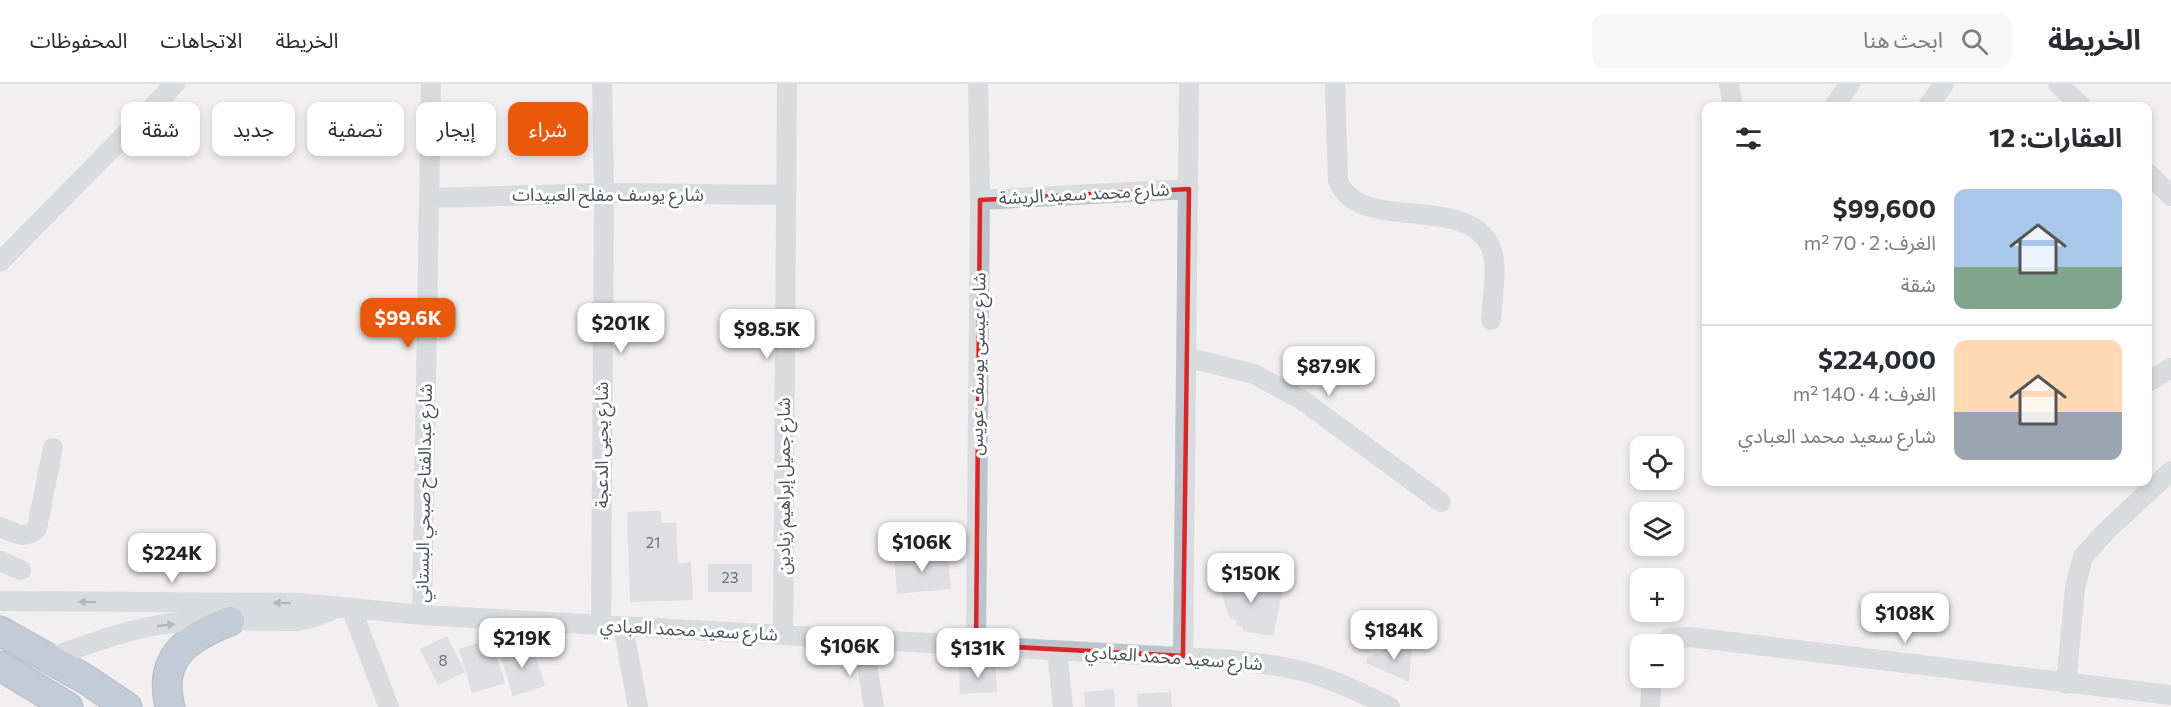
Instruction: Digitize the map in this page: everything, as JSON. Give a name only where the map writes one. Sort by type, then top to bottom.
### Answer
[{"type":"highway","points":[[170,707],[168,676],[176,656],[199,634],[230,621]]},
{"type":"highway","points":[[0,632],[49,658],[127,707]]},
{"type":"highway","points":[[28,681],[49,658]]},
{"type":"highway","points":[[0,666],[68,707]]},
{"type":"street","points":[[0,262],[175,84]]},
{"type":"street","name":"شارع عبدالفتاح صبحي البستاني","points":[[422,615],[431,84]]},
{"type":"street","name":"شارع يحيى الدعجة","points":[[601,625],[604,194],[602,84]]},
{"type":"street","name":"شارع جميل إبراهيم زيادين","points":[[783,635],[787,84]]},
{"type":"street","name":"شارع عيسى يوسف عويس","points":[[976,645],[980,200],[978,84]]},
{"type":"street","points":[[1183,656],[1190,84]]},
{"type":"street","points":[[1335,84],[1338,180],[1344,193],[1361,205],[1459,221],[1476,228],[1488,242],[1494,259],[1491,320]]},
{"type":"street","points":[[1729,84],[1731,102]]},
{"type":"street","points":[[1837,102],[1850,84]]},
{"type":"street","points":[[1931,102],[1944,84]]},
{"type":"street","points":[[2058,84],[2077,102]]},
{"type":"street","points":[[2152,177],[2171,196]]},
{"type":"street","name":"شارع محمد سعيد الريشة","points":[[980,200],[1189,189]]},
{"type":"street","name":"شارع يوسف مفلح العبيدات","points":[[430,198],[604,194],[786,195]]},
{"type":"street","points":[[1186,357],[1254,374],[1302,400],[1441,502]]},
{"type":"street","points":[[2152,380],[2171,368]]},
{"type":"street","points":[[0,527],[22,536],[28,535],[37,528],[53,448]]},
{"type":"street","points":[[2066,684],[2075,588],[2083,557],[2106,531],[2171,471]]},
{"type":"street","points":[[0,561],[21,570]]},
{"type":"street","name":"شارع سعيد محمد العبادي","points":[[0,601],[300,603],[422,615],[863,641],[1183,656],[1269,664],[1305,672],[1330,680],[1390,707]]},
{"type":"street","points":[[346,608],[389,707]]},
{"type":"street","name":"شارع سعيد محمد العبادي","points":[[49,658],[158,625],[230,621],[297,621],[346,608]]},
{"type":"street","points":[[623,626],[638,707]]},
{"type":"street","points":[[1684,637],[2171,695]]},
{"type":"street","points":[[863,641],[874,707]]},
{"type":"street","points":[[1057,651],[1063,707]]},
{"type":"street","points":[[1650,707],[1652,688]]},
{"type":"highlighted area","points":[[1189,189],[1183,656],[976,645],[980,200]]},
{"type":"building","points":[[661,511],[661,523],[676,523],[678,563],[691,562],[693,600],[630,602],[627,512]]},
{"type":"building","points":[[948,553],[951,589],[897,594],[894,557]]},
{"type":"building","points":[[708,564],[752,564],[752,592],[708,592]]},
{"type":"building","points":[[1221,570],[1245,574],[1245,583],[1283,589],[1273,636],[1243,631],[1243,627],[1236,625],[1237,620],[1230,619],[1222,595]]},
{"type":"building","points":[[447,636],[465,672],[438,685],[420,649]]},
{"type":"building","points":[[491,639],[505,683],[472,693],[459,649]]},
{"type":"building","points":[[531,641],[545,686],[513,696],[499,652]]},
{"type":"building","points":[[1404,641],[1412,645],[1409,682],[1366,663],[1367,658]]},
{"type":"building","points":[[995,664],[997,692],[960,694],[959,666]]},
{"type":"building","points":[[1114,689],[1115,707],[1085,707],[1084,692]]},
{"type":"building","points":[[1171,692],[1172,707],[1138,707],[1137,694]]}]
